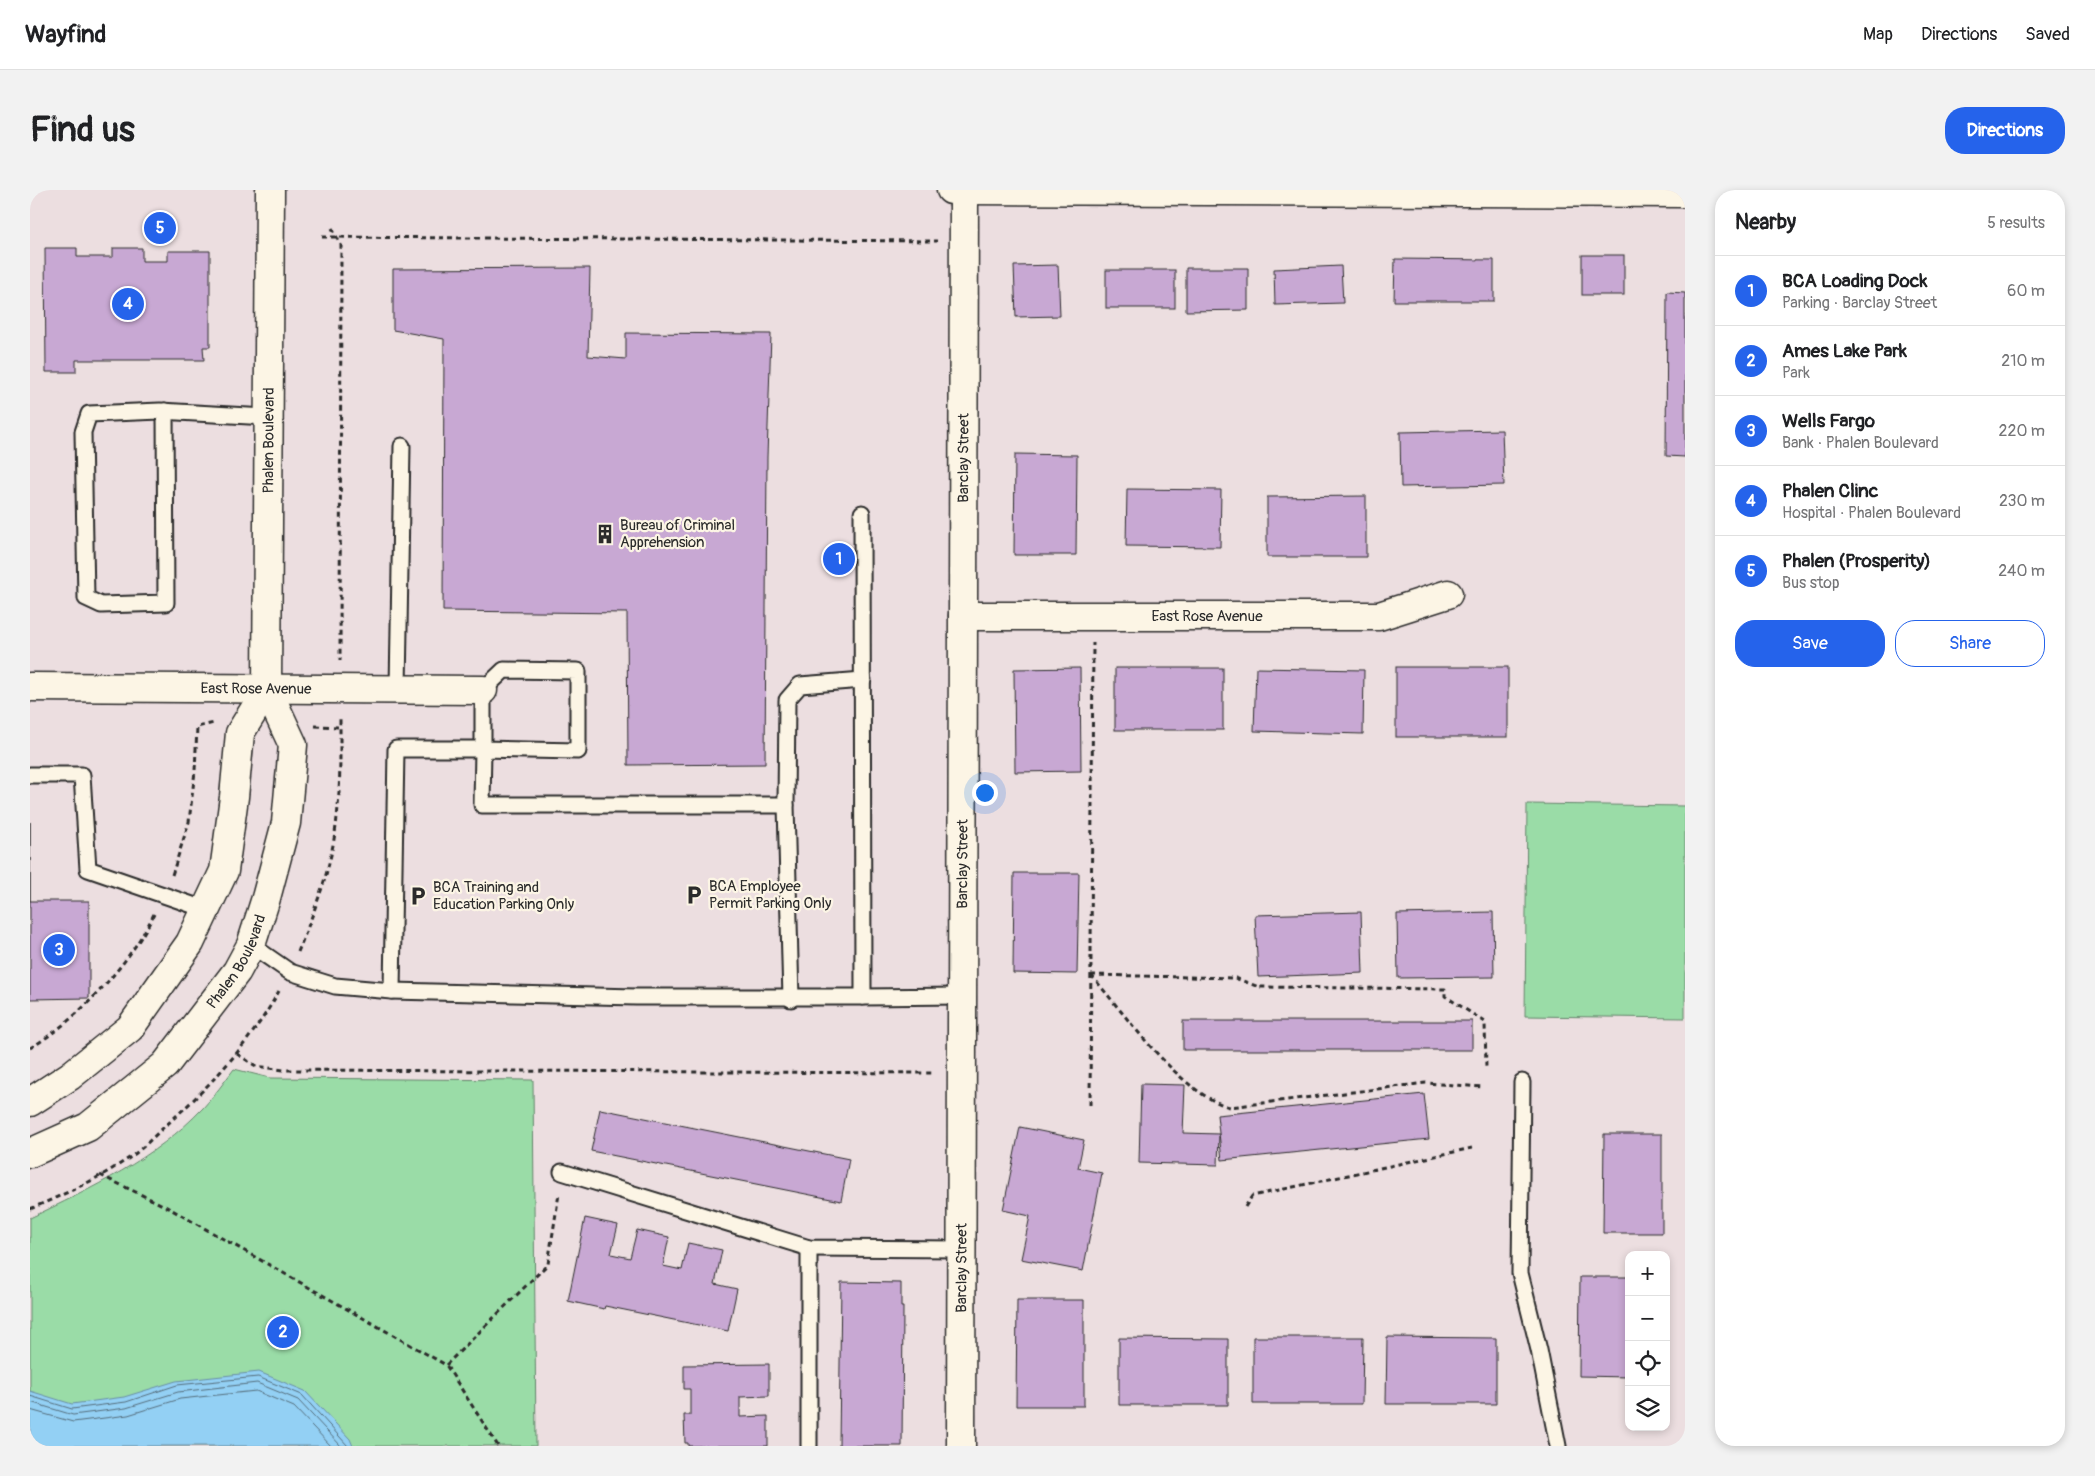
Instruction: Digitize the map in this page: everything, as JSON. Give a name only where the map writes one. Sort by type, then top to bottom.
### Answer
[{"type":"main road","name":"Phalen Boulevard","points":[[30,1153],[88,1127],[165,1065],[237,972],[250,945],[266,898],[286,823],[293,745],[267,689],[270,190]]},
{"type":"main road","points":[[951,190],[1685,194]]},
{"type":"main road","name":"Barclay Street","points":[[961,1446],[964,190]]},
{"type":"main road","name":"East Rose Avenue","points":[[963,616],[1379,616],[1448,594]]},
{"type":"main road","name":"East Rose Avenue","points":[[30,687],[483,690]]},
{"type":"main road","points":[[30,1102],[70,1076],[130,1028],[190,943],[224,871],[240,733],[267,689]]},
{"type":"lane","points":[[165,411],[166,602],[101,605],[86,598],[83,432],[89,414],[165,411],[268,417]]},
{"type":"lane","points":[[398,689],[402,446]]},
{"type":"lane","points":[[862,513],[863,997]]},
{"type":"lane","points":[[392,991],[396,749],[483,749],[578,751],[578,671],[504,670],[483,690],[483,749],[482,805],[786,805]]},
{"type":"lane","points":[[791,999],[786,805],[787,700],[800,684],[863,680]]},
{"type":"lane","points":[[30,775],[82,775],[88,869],[207,910]]},
{"type":"lane","points":[[250,945],[290,972],[336,986],[392,991],[791,999],[961,996]]},
{"type":"lane","points":[[1522,1082],[1520,1273],[1539,1350],[1558,1446]]},
{"type":"lane","points":[[562,1172],[809,1248],[961,1249]]},
{"type":"lane","points":[[809,1248],[809,1446]]},
{"type":"path","points":[[322,237],[937,241]]},
{"type":"path","points":[[1090,1105],[1094,616]]},
{"type":"path","points":[[1091,975],[1235,978],[1259,987],[1445,989],[1445,996],[1485,1022],[1486,1069]]},
{"type":"path","points":[[1091,975],[1180,1078],[1217,1103],[1230,1107],[1426,1083],[1483,1087]]},
{"type":"path","points":[[237,1054],[256,1066],[284,1070],[962,1073]]},
{"type":"path","points":[[1244,1207],[1252,1196],[1472,1148]]},
{"type":"path","points":[[446,1365],[548,1264],[562,1172]]},
{"type":"path","points":[[100,1175],[165,1206],[446,1365],[498,1446]]},
{"type":"green space","points":[[1527,804],[1685,806],[1685,1018],[1525,1016]]},
{"type":"green space","points":[[234,1069],[270,1078],[533,1080],[536,1446],[30,1446],[30,1218],[99,1184],[165,1142],[203,1108]]},
{"type":"water","points":[[259,1372],[305,1391],[350,1439],[353,1446],[30,1446],[30,1391],[72,1404],[124,1397],[176,1381]]},
{"type":"building","points":[[45,248],[77,248],[77,257],[113,257],[113,248],[142,248],[142,261],[168,261],[168,251],[210,251],[210,347],[203,347],[204,360],[76,360],[76,372],[46,372]]},
{"type":"building","points":[[1582,255],[1624,255],[1624,295],[1582,295]]},
{"type":"building","points":[[1395,259],[1494,260],[1494,301],[1394,301]]},
{"type":"building","points":[[1058,265],[1060,316],[1016,317],[1014,266]]},
{"type":"building","points":[[1341,266],[1343,303],[1275,305],[1274,269]]},
{"type":"building","name":"Bureau of Criminal Apprehension","points":[[590,268],[588,356],[626,359],[626,333],[771,334],[767,457],[765,764],[628,765],[627,613],[443,611],[444,339],[393,330],[393,269]]},
{"type":"building","points":[[1186,268],[1248,268],[1248,310],[1186,311]]},
{"type":"building","points":[[1106,270],[1175,270],[1175,308],[1106,308]]},
{"type":"building","points":[[1667,292],[1685,293],[1685,457],[1666,456]]},
{"type":"building","points":[[1502,430],[1504,485],[1401,487],[1400,432]]},
{"type":"building","points":[[1015,454],[1077,455],[1076,555],[1014,555]]},
{"type":"building","points":[[1127,489],[1221,490],[1220,547],[1126,546]]},
{"type":"building","points":[[1366,496],[1366,557],[1267,557],[1267,497]]},
{"type":"building","points":[[1396,667],[1508,667],[1508,737],[1396,737]]},
{"type":"building","points":[[1080,668],[1081,771],[1015,772],[1014,669]]},
{"type":"building","points":[[1115,668],[1223,668],[1223,730],[1115,730]]},
{"type":"building","points":[[1256,668],[1364,670],[1363,734],[1254,731]]},
{"type":"building","points":[[1014,873],[1079,873],[1077,974],[1013,973]]},
{"type":"building","points":[[30,901],[89,901],[89,998],[30,999]]},
{"type":"building","points":[[1361,912],[1363,973],[1258,977],[1255,915]]},
{"type":"building","points":[[1493,912],[1494,977],[1398,978],[1397,914]]},
{"type":"building","points":[[1183,1021],[1472,1021],[1472,1050],[1183,1050]]},
{"type":"building","points":[[1141,1084],[1185,1085],[1183,1133],[1219,1134],[1218,1165],[1139,1163]]},
{"type":"building","points":[[1424,1094],[1429,1139],[1222,1160],[1217,1115]]},
{"type":"building","points":[[600,1109],[849,1159],[841,1201],[591,1151]]},
{"type":"building","points":[[1020,1127],[1084,1140],[1078,1168],[1102,1173],[1083,1271],[1021,1259],[1030,1216],[1003,1210]]},
{"type":"building","points":[[1604,1134],[1662,1134],[1662,1233],[1603,1233]]},
{"type":"building","points":[[585,1218],[618,1225],[611,1254],[630,1258],[637,1230],[669,1237],[663,1266],[682,1270],[688,1243],[722,1250],[715,1284],[737,1289],[728,1331],[605,1306],[604,1309],[568,1301]]},
{"type":"building","points":[[1580,1277],[1625,1277],[1625,1377],[1579,1376]]},
{"type":"building","points":[[841,1282],[901,1283],[901,1307],[903,1307],[902,1446],[839,1446]]},
{"type":"building","points":[[1017,1300],[1084,1300],[1084,1406],[1016,1406]]},
{"type":"building","points":[[1253,1337],[1363,1337],[1362,1404],[1253,1404]]},
{"type":"building","points":[[1387,1337],[1496,1338],[1496,1404],[1386,1404]]},
{"type":"building","points":[[1119,1338],[1228,1339],[1228,1405],[1119,1405]]},
{"type":"building","points":[[769,1364],[769,1396],[740,1397],[740,1417],[768,1416],[768,1446],[688,1446],[688,1443],[685,1443],[684,1415],[690,1415],[690,1389],[684,1389],[684,1365]]},
{"type":"place","name":"Phalen (Prosperity)","points":[[160,228]]},
{"type":"place","name":"Phalen Clinc","points":[[128,304]]},
{"type":"place","name":"Bureau of Criminal Apprehension","points":[[605,534]]},
{"type":"place","name":"BCA Loading Dock","points":[[839,559]]},
{"type":"place","name":"BCA Employee Permit Parking Only","points":[[694,895]]},
{"type":"place","name":"BCA Training and Education Parking Only","points":[[418,896]]},
{"type":"place","name":"Wells Fargo","points":[[59,950]]},
{"type":"place","name":"Ames Lake Park","points":[[283,1332]]}]
